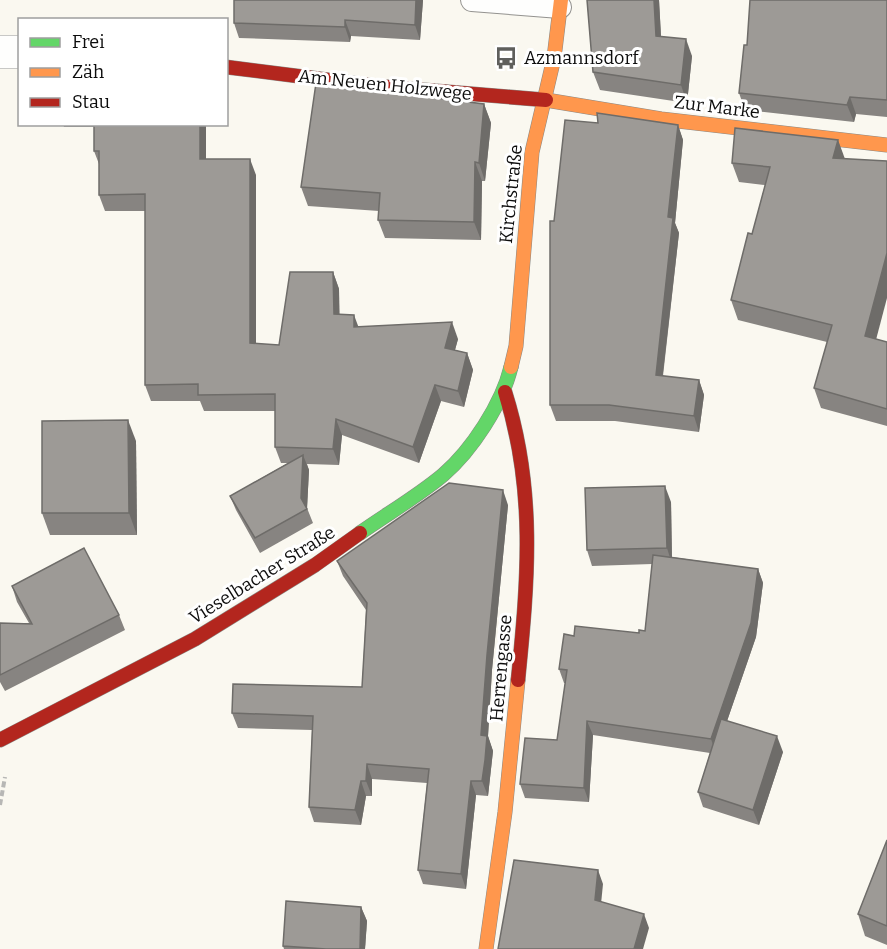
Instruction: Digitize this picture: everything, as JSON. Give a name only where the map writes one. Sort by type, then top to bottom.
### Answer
[{"type":"street","name":"Kirchstraße","points":[[505,392],[516,346],[532,152],[554,58],[560,3]]},
{"type":"street","points":[[0,52],[18,52]]},
{"type":"street","name":"Am Neuen Holzwege","points":[[228,67],[376,86],[543,100]]},
{"type":"street","name":"Zur Marke","points":[[543,100],[661,119],[887,145]]},
{"type":"street","name":"Vieselbacher Straße","points":[[0,740],[195,639],[315,566],[444,474],[482,429],[505,392]]},
{"type":"street","name":"Herrengasse","points":[[486,949],[515,721],[528,573],[528,488],[519,428],[505,392]]},
{"type":"lane","points":[[472,0],[560,3]]},
{"type":"path","points":[[0,805],[6,771]]},
{"type":"building","points":[[234,0],[416,0],[415,25],[345,20],[345,27],[234,23]]},
{"type":"building","points":[[587,0],[654,0],[656,36],[686,39],[681,85],[593,72]]},
{"type":"building","points":[[750,0],[887,0],[887,100],[850,97],[847,105],[739,93],[744,45],[747,45]]},
{"type":"building","points":[[316,83],[484,104],[479,163],[475,162],[474,222],[378,220],[380,193],[301,187]]},
{"type":"building","points":[[597,113],[678,125],[668,217],[673,218],[656,375],[699,380],[694,416],[609,405],[550,405],[550,221],[554,221],[565,120],[598,123]]},
{"type":"building","points":[[94,126],[200,126],[200,159],[250,159],[250,343],[279,345],[290,272],[333,272],[334,314],[354,315],[354,327],[452,322],[445,348],[467,353],[458,391],[435,385],[413,447],[336,419],[333,449],[275,447],[275,394],[198,395],[198,384],[145,385],[145,194],[99,195],[99,151],[94,151]]},
{"type":"building","points":[[735,128],[838,140],[833,158],[887,161],[887,253],[865,336],[887,342],[887,409],[814,388],[832,325],[731,300],[748,233],[752,234],[770,167],[732,163]]},
{"type":"building","points":[[128,420],[129,513],[42,513],[42,421]]},
{"type":"building","points":[[303,455],[301,498],[307,509],[255,538],[230,496]]},
{"type":"building","points":[[449,483],[503,490],[481,735],[487,736],[485,760],[482,781],[471,781],[461,874],[418,870],[429,769],[367,764],[366,781],[361,781],[355,810],[309,807],[313,716],[232,713],[233,684],[362,687],[367,603],[337,561]]},
{"type":"building","points":[[665,486],[667,548],[587,550],[585,488]]},
{"type":"building","points":[[84,548],[119,615],[0,675],[0,623],[32,624],[12,586]]},
{"type":"building","points":[[653,555],[758,569],[751,623],[711,739],[587,721],[584,788],[520,784],[525,738],[557,740],[567,670],[559,669],[564,634],[574,636],[575,626],[639,633],[639,630],[645,631]]},
{"type":"building","points":[[721,719],[777,736],[753,810],[698,792]]},
{"type":"building","points":[[887,840],[887,926],[858,914]]},
{"type":"building","points":[[514,860],[598,870],[595,900],[644,914],[634,949],[498,949]]},
{"type":"building","points":[[286,901],[361,907],[360,949],[283,946]]},
{"type":"traffic: fast","points":[[360,533],[443,475],[465,453],[493,411],[511,367]]},
{"type":"traffic: slow","points":[[511,367],[516,346],[532,152],[554,58],[561,0]]},
{"type":"traffic: slow","points":[[546,100],[661,119],[887,145]]},
{"type":"traffic: slow","points":[[486,949],[505,812],[518,680]]},
{"type":"traffic: jam","points":[[228,67],[376,86],[546,100]]},
{"type":"traffic: jam","points":[[505,392],[522,464],[527,535],[525,607],[518,680]]},
{"type":"traffic: jam","points":[[0,740],[195,639],[315,565],[360,533]]},
{"type":"place","name":"Azmannsdorf","points":[[506,58]]}]
